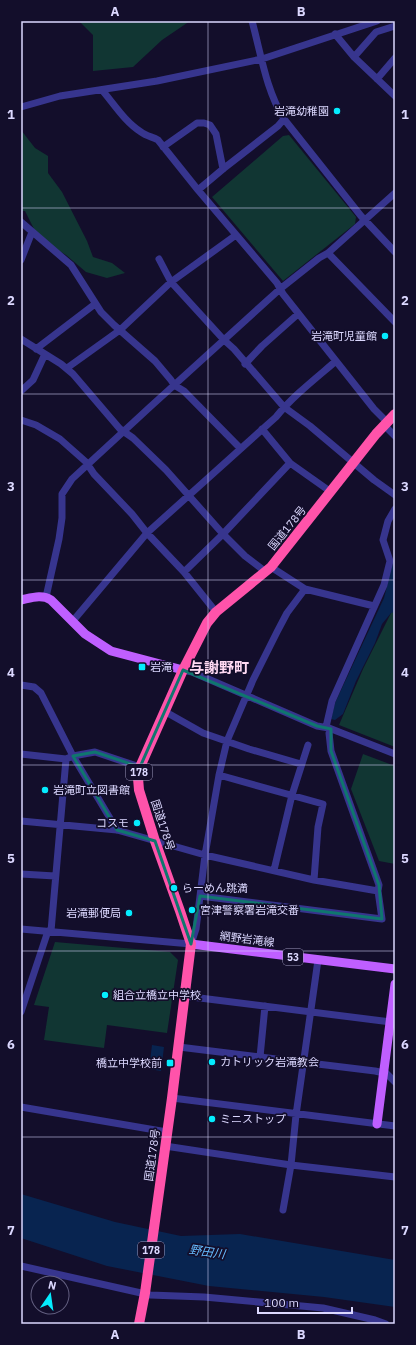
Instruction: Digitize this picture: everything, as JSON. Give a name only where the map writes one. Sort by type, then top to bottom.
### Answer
[{"type":"highway","name":"国道178号","points":[[139,1324],[145,1293],[179,1047],[190,944],[139,790],[138,778],[140,767],[183,670],[207,623],[216,612],[269,569],[331,492],[353,462],[395,414]]},
{"type":"main road","points":[[21,600],[46,596],[85,634],[111,651],[183,670]]},
{"type":"main road","name":"網野岩滝線","points":[[190,944],[395,969]]},
{"type":"main road","points":[[377,1124],[395,984]]},
{"type":"street","points":[[252,21],[270,88],[277,108],[284,119],[364,220],[395,252]]},
{"type":"street","points":[[21,107],[60,96],[157,81],[262,59],[377,21]]},
{"type":"street","points":[[354,58],[376,32],[395,26]]},
{"type":"street","points":[[335,34],[354,58],[395,96]]},
{"type":"street","points":[[377,79],[395,58]]},
{"type":"street","points":[[102,90],[133,127],[143,134],[158,140],[198,190],[278,283],[283,294],[298,314],[395,436]]},
{"type":"street","points":[[198,190],[278,126],[284,119]]},
{"type":"street","points":[[163,147],[197,123],[210,125],[216,134],[223,169]]},
{"type":"street","points":[[46,596],[59,539],[62,518],[62,494],[72,479],[280,289],[319,258],[328,253],[395,193]]},
{"type":"street","points":[[21,222],[70,265],[101,312],[155,361],[174,385],[184,391],[240,448]]},
{"type":"street","points":[[21,260],[23,250],[32,232]]},
{"type":"street","points":[[66,368],[120,330],[171,282],[236,235]]},
{"type":"street","points":[[328,253],[395,322]]},
{"type":"street","points":[[159,259],[171,282],[234,349],[245,364],[284,407],[310,426],[395,495]]},
{"type":"street","points":[[36,349],[95,304]]},
{"type":"street","points":[[245,364],[262,346],[298,314]]},
{"type":"street","points":[[21,339],[66,368],[120,428],[133,438],[166,470],[223,534],[246,556],[305,590],[374,606]]},
{"type":"street","points":[[21,391],[33,380],[45,354]]},
{"type":"street","points":[[72,622],[147,533],[240,448],[262,430],[284,407],[336,361]]},
{"type":"street","points":[[21,420],[36,425],[60,440],[86,462],[94,474],[184,572],[216,612]]},
{"type":"street","points":[[262,430],[290,463],[331,492]]},
{"type":"street","points":[[184,572],[223,534],[290,463]]},
{"type":"street","points":[[200,896],[382,919],[378,891],[379,884],[331,751],[329,728],[332,701],[384,585],[390,561],[383,540],[388,521],[395,510]]},
{"type":"street","points":[[21,929],[190,944],[196,929],[205,855],[219,775],[227,741],[246,695],[277,632],[287,613],[305,590]]},
{"type":"street","points":[[183,670],[192,672],[316,726],[329,728],[395,754]]},
{"type":"street","points":[[21,685],[34,687],[41,693],[69,758],[117,830]]},
{"type":"street","points":[[164,711],[204,733],[301,764]]},
{"type":"street","points":[[274,870],[292,795],[308,745]]},
{"type":"street","points":[[21,754],[69,758],[95,752],[140,767]]},
{"type":"street","points":[[21,1012],[49,931],[56,876],[60,825],[69,758]]},
{"type":"street","points":[[219,775],[323,804],[318,827],[314,880]]},
{"type":"street","points":[[21,821],[117,830],[205,855],[314,880],[378,891]]},
{"type":"street","points":[[21,874],[56,876]]},
{"type":"street","points":[[283,1210],[291,1165],[296,1114],[318,960]]},
{"type":"street","points":[[184,996],[391,1022]]},
{"type":"street","points":[[260,1057],[265,1006]]},
{"type":"street","points":[[179,1047],[375,1070],[384,1072],[395,1082]]},
{"type":"street","points":[[172,1098],[395,1126]]},
{"type":"street","points":[[21,1107],[167,1132]]},
{"type":"street","points":[[165,1146],[291,1165],[395,1177]]},
{"type":"street","points":[[21,1266],[150,1294],[204,1296],[323,1308],[386,1324]]},
{"type":"highlighted area","points":[[183,670],[317,726],[331,729],[331,751],[379,885],[382,919],[200,896],[191,944],[155,841],[117,830],[73,756],[95,752],[140,767]]},
{"type":"green space","points":[[79,21],[190,21],[162,40],[133,67],[93,71],[93,35]]},
{"type":"green space","points":[[21,130],[35,148],[48,156],[48,173],[62,192],[87,241],[93,257],[112,263],[125,273],[107,278],[86,272],[66,255],[51,246],[34,229],[25,211],[21,211]]},
{"type":"green space","points":[[289,135],[356,217],[355,224],[283,281],[212,197],[283,136]]},
{"type":"green space","points":[[395,605],[395,747],[339,725],[363,669]]},
{"type":"green space","points":[[363,754],[395,766],[395,864],[379,861],[351,789]]},
{"type":"green space","points":[[55,942],[170,952],[178,960],[167,1033],[107,1025],[104,1048],[44,1040],[49,1007],[34,1005]]},
{"type":"water","points":[[395,555],[395,612],[391,613],[382,624],[343,714],[335,720],[331,719],[335,703],[384,598]]},
{"type":"water","points":[[152,1045],[164,1047],[161,1071],[149,1069]]},
{"type":"water","name":"野田川","points":[[21,1194],[115,1222],[181,1236],[240,1234],[395,1260],[395,1307],[324,1297],[209,1286],[107,1266],[21,1238]]},
{"type":"place","name":"岩滝幼稚園","points":[[337,111]]},
{"type":"place","name":"岩滝町児童館","points":[[385,336]]},
{"type":"place","name":"岩滝","points":[[142,667]]},
{"type":"place","name":"岩滝町立図書館","points":[[45,790]]},
{"type":"place","name":"コスモ","points":[[137,823]]},
{"type":"place","name":"らーめん跳満","points":[[174,888]]},
{"type":"place","name":"宮津警察署岩滝交番","points":[[192,910]]},
{"type":"place","name":"岩滝郵便局","points":[[129,913]]},
{"type":"place","name":"組合立橋立中学校","points":[[105,995]]},
{"type":"place","name":"カトリック岩滝教会","points":[[212,1062]]},
{"type":"place","name":"橋立中学校前","points":[[170,1063]]},
{"type":"place","name":"ミニストップ","points":[[212,1119]]},
{"type":"district","name":"与謝野町","points":[[219,668]]}]
